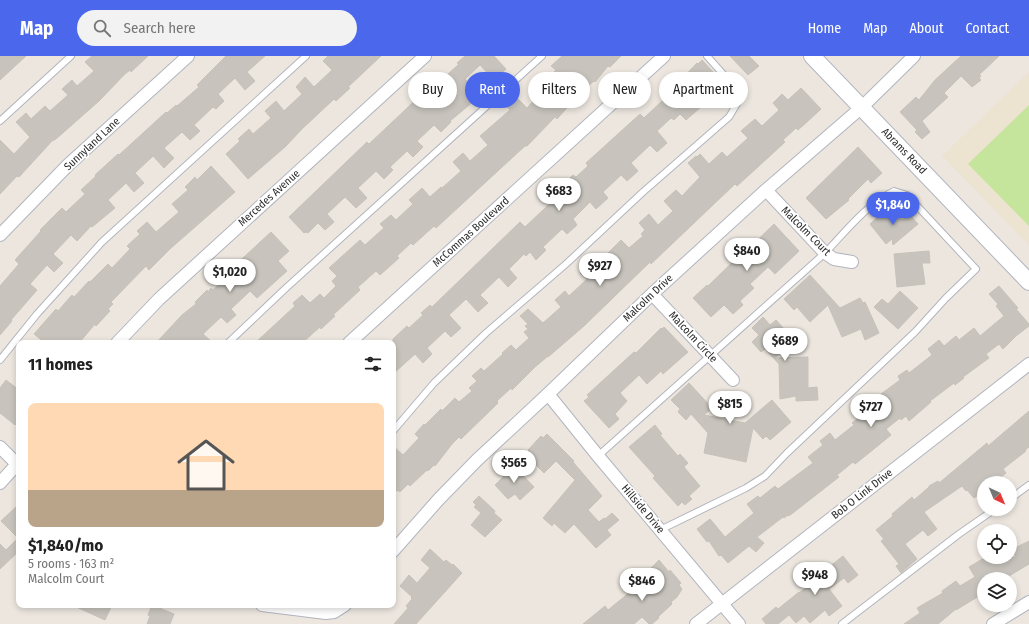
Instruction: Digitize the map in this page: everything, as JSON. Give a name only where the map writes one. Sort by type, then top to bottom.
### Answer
[{"type":"main road","name":"Abrams Road","points":[[812,56],[1029,282]]},
{"type":"street","name":"Mercedes Avenue","points":[[120,340],[159,299],[425,56]]},
{"type":"street","name":"McCommas Boulevard","points":[[352,340],[664,56]]},
{"type":"street","name":"Malcolm Drive","points":[[396,548],[439,499],[477,460],[652,294],[766,190],[862,107],[914,56]]},
{"type":"street","name":"Sunnyland Lane","points":[[0,235],[68,165],[183,58]]},
{"type":"street","name":"Malcolm Court","points":[[766,190],[825,252],[834,259],[852,262]]},
{"type":"street","name":"Malcolm Circle","points":[[652,294],[733,380]]},
{"type":"street","name":"Bob O Link Drive","points":[[696,624],[1029,364]]},
{"type":"street","name":"Hillside Drive","points":[[548,394],[739,624]]},
{"type":"street","points":[[0,447],[16,462]]},
{"type":"street","points":[[0,483],[16,466]]},
{"type":"street","points":[[993,624],[1029,602]]},
{"type":"street","points":[[286,608],[326,613],[334,612],[340,608]]},
{"type":"lane","points":[[0,121],[71,56]]},
{"type":"lane","points":[[16,340],[37,314],[102,242],[306,56]]},
{"type":"lane","points":[[231,340],[286,288],[542,56]]},
{"type":"lane","points":[[396,427],[434,383],[486,333],[566,264],[643,192],[728,117],[738,102],[732,84],[707,56]]},
{"type":"lane","points":[[598,456],[825,252],[881,197],[894,191],[907,195],[976,269],[946,298],[915,332],[787,453],[765,476],[746,488],[660,530]]},
{"type":"lane","points":[[0,360],[16,340]]},
{"type":"lane","points":[[1017,494],[1029,485]]},
{"type":"lane","points":[[842,624],[959,534],[985,516]]},
{"type":"shaded area","points":[[1029,72],[1029,245],[942,156]]},
{"type":"green space","points":[[1029,105],[1029,226],[968,164]]},
{"type":"building","points":[[0,56],[26,56],[0,80]]},
{"type":"building","points":[[92,56],[148,56],[131,72],[130,70],[125,74],[99,101],[52,141],[19,177],[17,176],[0,194],[0,140],[14,154],[30,137],[16,122],[26,113],[31,119],[45,106],[50,111],[68,95],[62,89],[72,80],[77,86],[94,71],[85,62]]},
{"type":"building","points":[[226,56],[265,56],[247,72],[255,81],[245,90],[235,78],[218,94],[224,101],[216,109],[213,107],[194,125],[200,131],[190,140],[182,132],[164,148],[174,158],[164,168],[153,156],[135,173],[144,183],[134,192],[126,183],[108,200],[115,208],[92,227],[91,226],[77,241],[71,235],[53,254],[63,263],[54,272],[47,265],[30,284],[37,290],[0,335],[0,286],[19,264],[15,260],[41,231],[40,230],[62,208],[66,212],[85,194],[81,190],[96,176],[95,175],[166,112],[167,113],[176,105],[177,106],[199,87],[197,85]]},
{"type":"building","points":[[328,56],[381,56],[348,87],[350,88],[336,101],[334,99],[285,147],[248,179],[226,154],[240,141],[238,139],[249,129],[253,134],[271,118],[265,111],[276,101],[284,111],[302,94],[296,87],[305,77],[314,87],[332,70],[323,61]]},
{"type":"building","points":[[465,56],[494,56],[506,69],[503,72],[487,72],[480,65],[472,72],[465,72],[466,108],[450,121],[451,122],[441,132],[434,125],[417,141],[423,147],[413,157],[407,151],[390,167],[393,170],[384,179],[376,171],[358,188],[367,198],[356,208],[345,197],[327,214],[334,222],[325,230],[318,223],[308,233],[304,233],[289,217],[367,142],[369,144],[408,107],[457,108],[457,72],[450,72],[459,64],[457,63]]},
{"type":"building","points":[[562,56],[621,56],[610,67],[608,66],[603,72],[598,72],[598,78],[590,84],[590,72],[554,72],[556,70],[551,66]]},
{"type":"building","points":[[730,56],[749,56],[759,66],[748,75],[748,72],[745,72]]},
{"type":"building","points":[[961,56],[999,56],[979,75],[981,76],[979,78],[981,80],[972,87],[961,76],[944,93],[948,97],[922,121],[930,132],[922,139],[915,132],[917,130],[900,112],[916,97],[919,100],[935,80]]},
{"type":"building","points":[[702,60],[713,72],[688,72],[697,63],[698,64]]},
{"type":"building","points":[[801,88],[821,109],[798,130],[796,128],[783,140],[785,142],[737,186],[735,184],[651,264],[650,262],[584,326],[535,367],[512,390],[511,388],[497,401],[498,403],[461,439],[459,437],[452,444],[435,466],[434,465],[428,471],[427,470],[410,486],[408,484],[400,492],[397,490],[396,491],[396,449],[403,455],[419,438],[415,434],[424,424],[425,425],[441,409],[442,411],[455,398],[459,402],[472,391],[469,388],[477,381],[472,376],[481,368],[484,371],[511,345],[516,350],[529,338],[524,332],[528,329],[525,326],[528,324],[520,316],[528,309],[543,323],[561,307],[555,300],[565,291],[569,296],[587,279],[580,273],[591,264],[601,274],[615,262],[607,254],[621,240],[629,248],[643,236],[641,234],[645,230],[639,223],[649,214],[658,225],[673,211],[664,201],[676,190],[682,196],[700,177],[688,163],[700,154],[709,164],[722,152],[727,157],[748,138],[741,131],[755,119],[762,126],[779,110],[773,103],[782,94],[788,100]]},
{"type":"building","points":[[520,101],[527,108],[567,108],[557,119],[555,117],[527,146],[525,146],[436,228],[434,226],[413,245],[411,243],[397,256],[399,258],[380,275],[376,271],[358,287],[360,290],[333,315],[335,316],[321,329],[320,327],[305,340],[258,340],[295,306],[293,303],[302,295],[310,303],[320,294],[324,298],[336,286],[332,281],[337,276],[329,268],[360,240],[365,245],[384,228],[380,224],[391,215],[396,220],[413,204],[409,200],[422,188],[430,197],[461,171],[453,162],[463,153],[470,161],[488,145],[480,136],[510,110],[508,108],[520,108]]},
{"type":"building","points":[[659,104],[659,108],[700,108],[686,120],[680,114],[674,120],[671,118],[657,131],[667,143],[657,152],[650,145],[631,163],[638,171],[627,181],[621,175],[603,192],[608,198],[596,209],[590,202],[573,219],[577,225],[567,234],[562,229],[543,247],[546,250],[536,260],[530,252],[526,256],[524,254],[509,269],[517,278],[508,287],[499,277],[480,295],[488,303],[478,312],[466,299],[449,315],[461,328],[451,337],[445,331],[427,348],[432,354],[423,363],[415,354],[396,371],[396,340],[393,339],[407,326],[409,328],[423,315],[421,313],[430,305],[432,307],[520,222],[525,227],[560,194],[556,191],[573,175],[576,177],[588,166],[586,163],[640,114],[644,118]]},
{"type":"building","points":[[858,147],[882,173],[871,183],[868,179],[848,199],[849,200],[826,219],[806,198]]},
{"type":"building","points":[[211,166],[235,192],[171,248],[149,270],[146,266],[111,302],[113,304],[108,309],[110,311],[96,326],[95,324],[82,340],[41,340],[34,334],[56,309],[58,311],[72,295],[74,297],[108,264],[112,268],[130,249],[127,246],[140,234],[137,231],[147,222],[156,232],[179,212],[172,204],[188,190],[185,187],[195,177],[197,180]]},
{"type":"building","points":[[890,206],[902,220],[909,214],[918,224],[893,245],[892,239],[886,244],[870,224]]},
{"type":"building","points":[[774,224],[799,251],[775,274],[768,267],[750,284],[754,288],[740,301],[743,305],[733,314],[724,305],[711,317],[693,298],[707,285],[708,286]]},
{"type":"building","points":[[271,232],[289,251],[278,261],[287,271],[257,298],[250,291],[231,309],[236,315],[227,323],[221,317],[203,334],[210,340],[159,340],[182,315],[196,304],[195,302],[207,290],[208,292],[211,288],[213,290],[234,271],[231,269]]},
{"type":"building","points":[[929,251],[930,263],[922,263],[925,284],[897,287],[894,254]]},
{"type":"building","points":[[810,275],[840,308],[860,298],[863,303],[865,302],[879,333],[865,340],[861,329],[842,337],[828,305],[810,322],[797,307],[794,310],[784,299]]},
{"type":"building","points":[[999,286],[1018,308],[1016,309],[1029,324],[1029,326],[1003,349],[999,344],[986,354],[989,358],[963,377],[964,378],[955,385],[954,383],[930,401],[931,402],[909,421],[906,416],[901,420],[900,418],[886,429],[891,435],[855,464],[853,462],[837,475],[839,477],[789,516],[783,517],[757,537],[764,543],[756,552],[749,546],[728,563],[721,555],[719,556],[709,541],[707,542],[697,529],[710,519],[725,537],[754,513],[747,504],[758,496],[760,498],[775,486],[778,489],[813,463],[808,457],[823,445],[820,441],[830,433],[835,440],[854,425],[852,423],[866,412],[862,408],[900,380],[898,376],[907,370],[909,373],[932,355],[928,349],[939,340],[944,346],[956,336],[959,340],[974,328],[980,336],[1004,316],[996,306],[998,304],[989,294]]},
{"type":"building","points":[[900,291],[918,308],[898,329],[874,307],[882,299],[888,304]]},
{"type":"building","points":[[763,317],[770,325],[776,320],[794,340],[775,358],[808,357],[808,388],[817,387],[818,400],[796,401],[796,396],[780,399],[779,364],[765,349],[761,352],[752,342],[759,335],[752,328]]},
{"type":"building","points":[[664,327],[688,352],[663,374],[661,371],[647,384],[639,375],[620,393],[627,401],[615,414],[619,419],[609,428],[584,401],[589,397],[587,395],[634,352],[636,353],[661,328],[662,329]]},
{"type":"building","points":[[6,380],[16,388],[15,425],[0,413],[0,388]]},
{"type":"building","points":[[689,383],[712,408],[704,415],[745,423],[772,400],[791,422],[770,440],[766,436],[763,439],[753,428],[746,462],[704,453],[708,433],[691,414],[686,420],[678,412],[680,409],[671,400]]},
{"type":"building","points":[[1029,411],[1029,447],[1025,450],[1026,451],[1003,469],[1006,473],[1002,476],[977,476],[977,496],[974,498],[962,486],[924,512],[937,529],[928,536],[923,530],[905,544],[917,559],[901,573],[896,566],[899,564],[881,541],[884,539],[876,530],[912,497],[914,500],[929,486],[938,481],[939,483],[987,443],[988,446]]},
{"type":"building","points":[[655,425],[662,434],[660,435],[678,456],[680,454],[688,463],[684,467],[700,486],[689,496],[692,499],[685,505],[682,502],[678,506],[653,478],[655,476],[629,447]]},
{"type":"building","points":[[547,434],[574,461],[573,462],[602,496],[588,510],[599,522],[612,513],[619,520],[607,530],[611,535],[596,548],[574,524],[565,533],[554,523],[552,526],[543,518],[575,480],[556,461],[544,473],[526,455],[529,451],[528,450],[541,436],[543,438]]},
{"type":"building","points":[[513,465],[534,487],[520,500],[515,494],[508,499],[495,485],[507,473],[505,471]]},
{"type":"building","points":[[479,496],[502,520],[485,537],[471,525],[481,513],[474,507],[476,505],[473,502]]},
{"type":"building","points":[[16,507],[16,536],[1,521]]},
{"type":"building","points":[[16,540],[16,554],[0,569],[0,544],[6,550]]},
{"type":"building","points":[[1029,541],[1029,564],[1016,572],[977,572],[977,597],[956,609],[938,624],[904,624],[920,613],[917,608],[943,593],[942,591],[956,581],[960,586],[975,577],[969,567],[977,562],[977,564],[1017,564],[1017,547]]},
{"type":"building","points":[[430,549],[444,562],[446,560],[452,565],[453,564],[462,573],[416,624],[394,624],[408,608],[406,606],[412,599],[412,597],[400,586],[409,575],[417,583],[430,568],[421,560]]},
{"type":"building","points":[[843,556],[858,575],[848,583],[844,578],[829,589],[842,606],[829,616],[825,610],[810,623],[804,616],[796,623],[789,615],[778,624],[766,624],[762,619],[776,607],[778,609],[817,579],[815,578]]},
{"type":"building","points":[[659,560],[681,583],[679,585],[682,589],[677,597],[671,602],[672,604],[652,624],[649,624],[642,617],[634,624],[583,624],[605,606],[608,610],[635,588],[638,591],[641,589],[647,596],[660,583],[649,570]]},
{"type":"building","points":[[79,608],[111,608],[105,620]]},
{"type":"building","points":[[151,608],[159,608],[174,614],[170,624],[147,624],[150,616],[148,615]]}]
